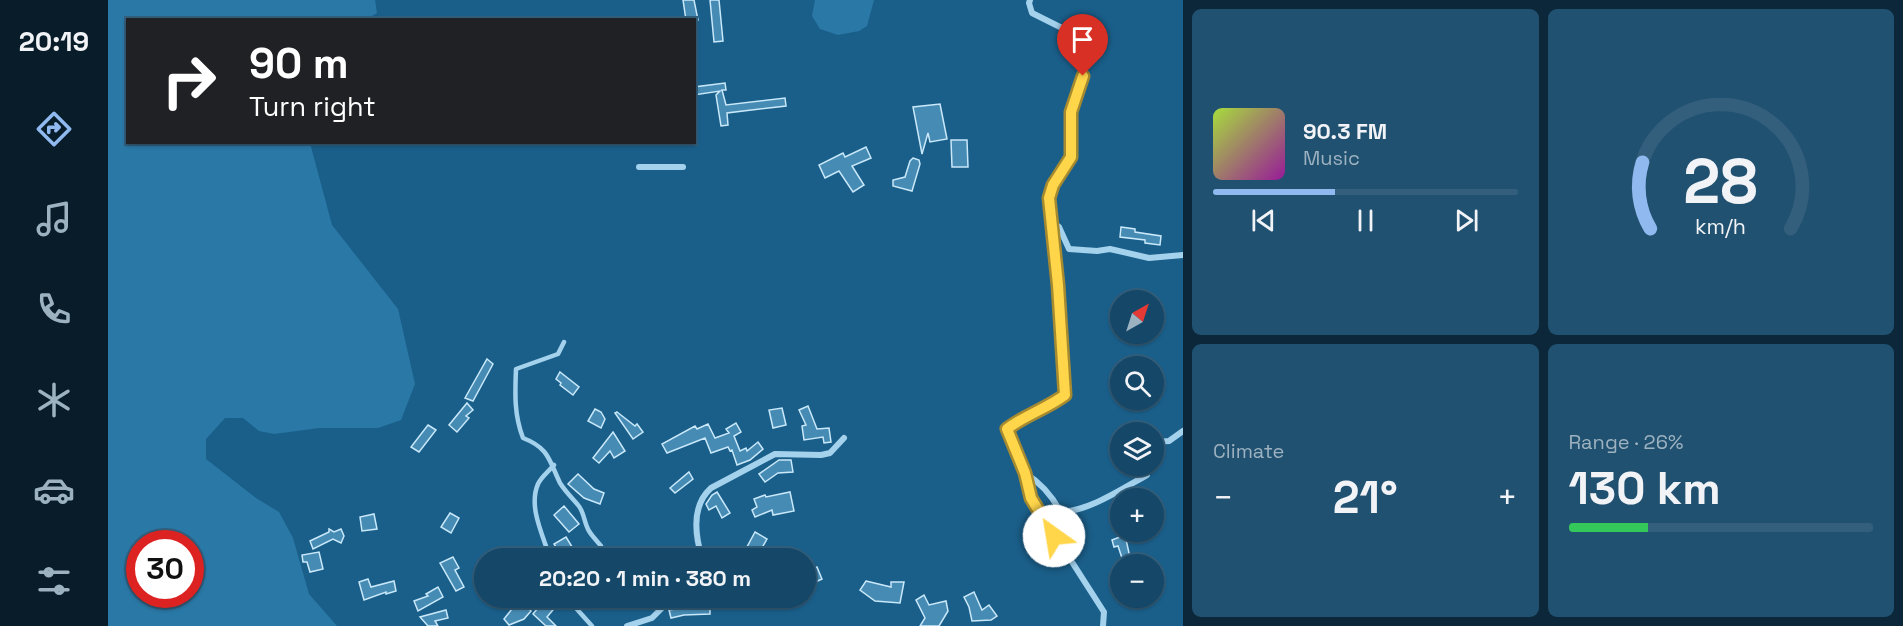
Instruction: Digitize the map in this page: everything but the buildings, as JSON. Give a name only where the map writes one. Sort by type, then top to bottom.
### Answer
[{"type":"street","points":[[1030,0],[1032,13],[1076,38],[1085,57],[1083,76],[1071,112],[1071,157],[1053,185],[1049,198],[1058,285],[1065,395],[1050,406],[1022,417],[1007,429],[1025,473],[1031,498],[1104,612],[1103,626]]},
{"type":"street","points":[[639,167],[682,167]]},
{"type":"street","points":[[1052,222],[1059,227],[1069,249],[1110,249],[1149,258],[1183,255]]},
{"type":"street","points":[[1164,441],[1169,441],[1183,431]]},
{"type":"street","points":[[699,548],[695,536],[699,503],[711,488],[775,454],[821,455],[831,453],[844,438]]},
{"type":"street","points":[[1025,473],[1039,482],[1052,496],[1060,511],[1070,512],[1093,503],[1145,476]]},
{"type":"street","points":[[627,626],[652,618],[662,608]]},
{"type":"lane","points":[[564,342],[558,354],[516,369],[514,399],[518,424],[523,438],[535,443],[546,452],[561,483],[574,502],[579,505],[588,530],[600,546]]},
{"type":"lane","points":[[547,548],[534,501],[539,482],[554,465]]},
{"type":"lane","points":[[576,608],[592,626]]},
{"type":"shaded area","points":[[108,0],[375,0],[377,13],[369,18],[126,18],[126,144],[310,144],[332,225],[398,309],[415,384],[401,420],[378,428],[319,428],[274,434],[259,431],[243,418],[225,418],[206,439],[206,459],[256,498],[279,512],[293,538],[309,594],[337,626],[108,626]]},
{"type":"shaded area","points":[[815,0],[874,0],[867,26],[859,31],[838,35],[820,29],[812,16]]},
{"type":"route","points":[[1054,536],[1031,498],[1025,473],[1007,429],[1022,417],[1050,406],[1065,395],[1058,285],[1049,198],[1053,185],[1071,157],[1071,112],[1083,76]]}]
